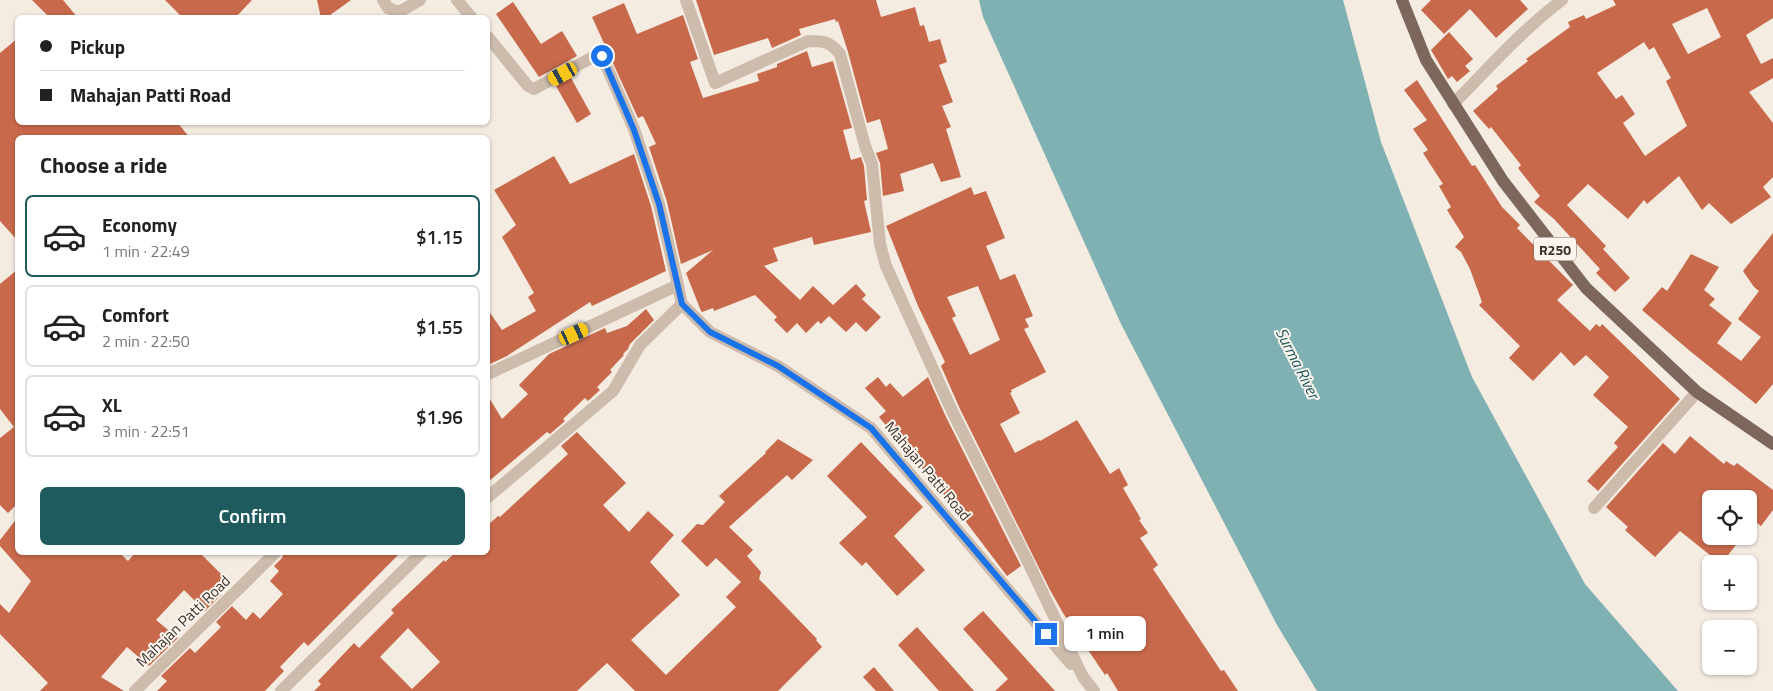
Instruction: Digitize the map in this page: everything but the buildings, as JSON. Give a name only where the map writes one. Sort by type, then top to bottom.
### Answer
[{"type":"main road","name":"R250","points":[[1402,0],[1426,60],[1453,104],[1503,181],[1586,288],[1697,392],[1773,444]]},
{"type":"street","points":[[383,0],[388,8],[399,12],[420,0]]},
{"type":"street","points":[[457,0],[470,15]]},
{"type":"street","points":[[686,0],[715,83],[808,41],[822,41],[832,44],[840,54],[865,146],[872,164],[880,244],[886,266],[953,413],[1028,562],[1083,678],[1094,691]]},
{"type":"street","points":[[1453,104],[1562,0]]},
{"type":"street","points":[[490,39],[528,86],[534,90],[591,58],[602,56],[634,130],[656,194],[682,304],[640,345],[613,391],[490,495]]},
{"type":"street","points":[[490,373],[678,285]]},
{"type":"street","name":"Mahajan Patti Road","points":[[682,304],[710,332],[778,366],[871,428],[1083,678]]},
{"type":"street","points":[[1594,508],[1697,392]]},
{"type":"street","name":"Mahajan Patti Road","points":[[135,691],[273,555]]},
{"type":"street","points":[[281,691],[419,555]]},
{"type":"water","name":"Surma River","points":[[979,0],[1343,0],[1381,142],[1472,377],[1585,584],[1678,691],[1317,691],[1277,625],[1121,324],[983,17]]},
{"type":"route","points":[[602,56],[634,130],[659,204],[682,304],[710,332],[778,366],[871,428],[1046,634]]}]
